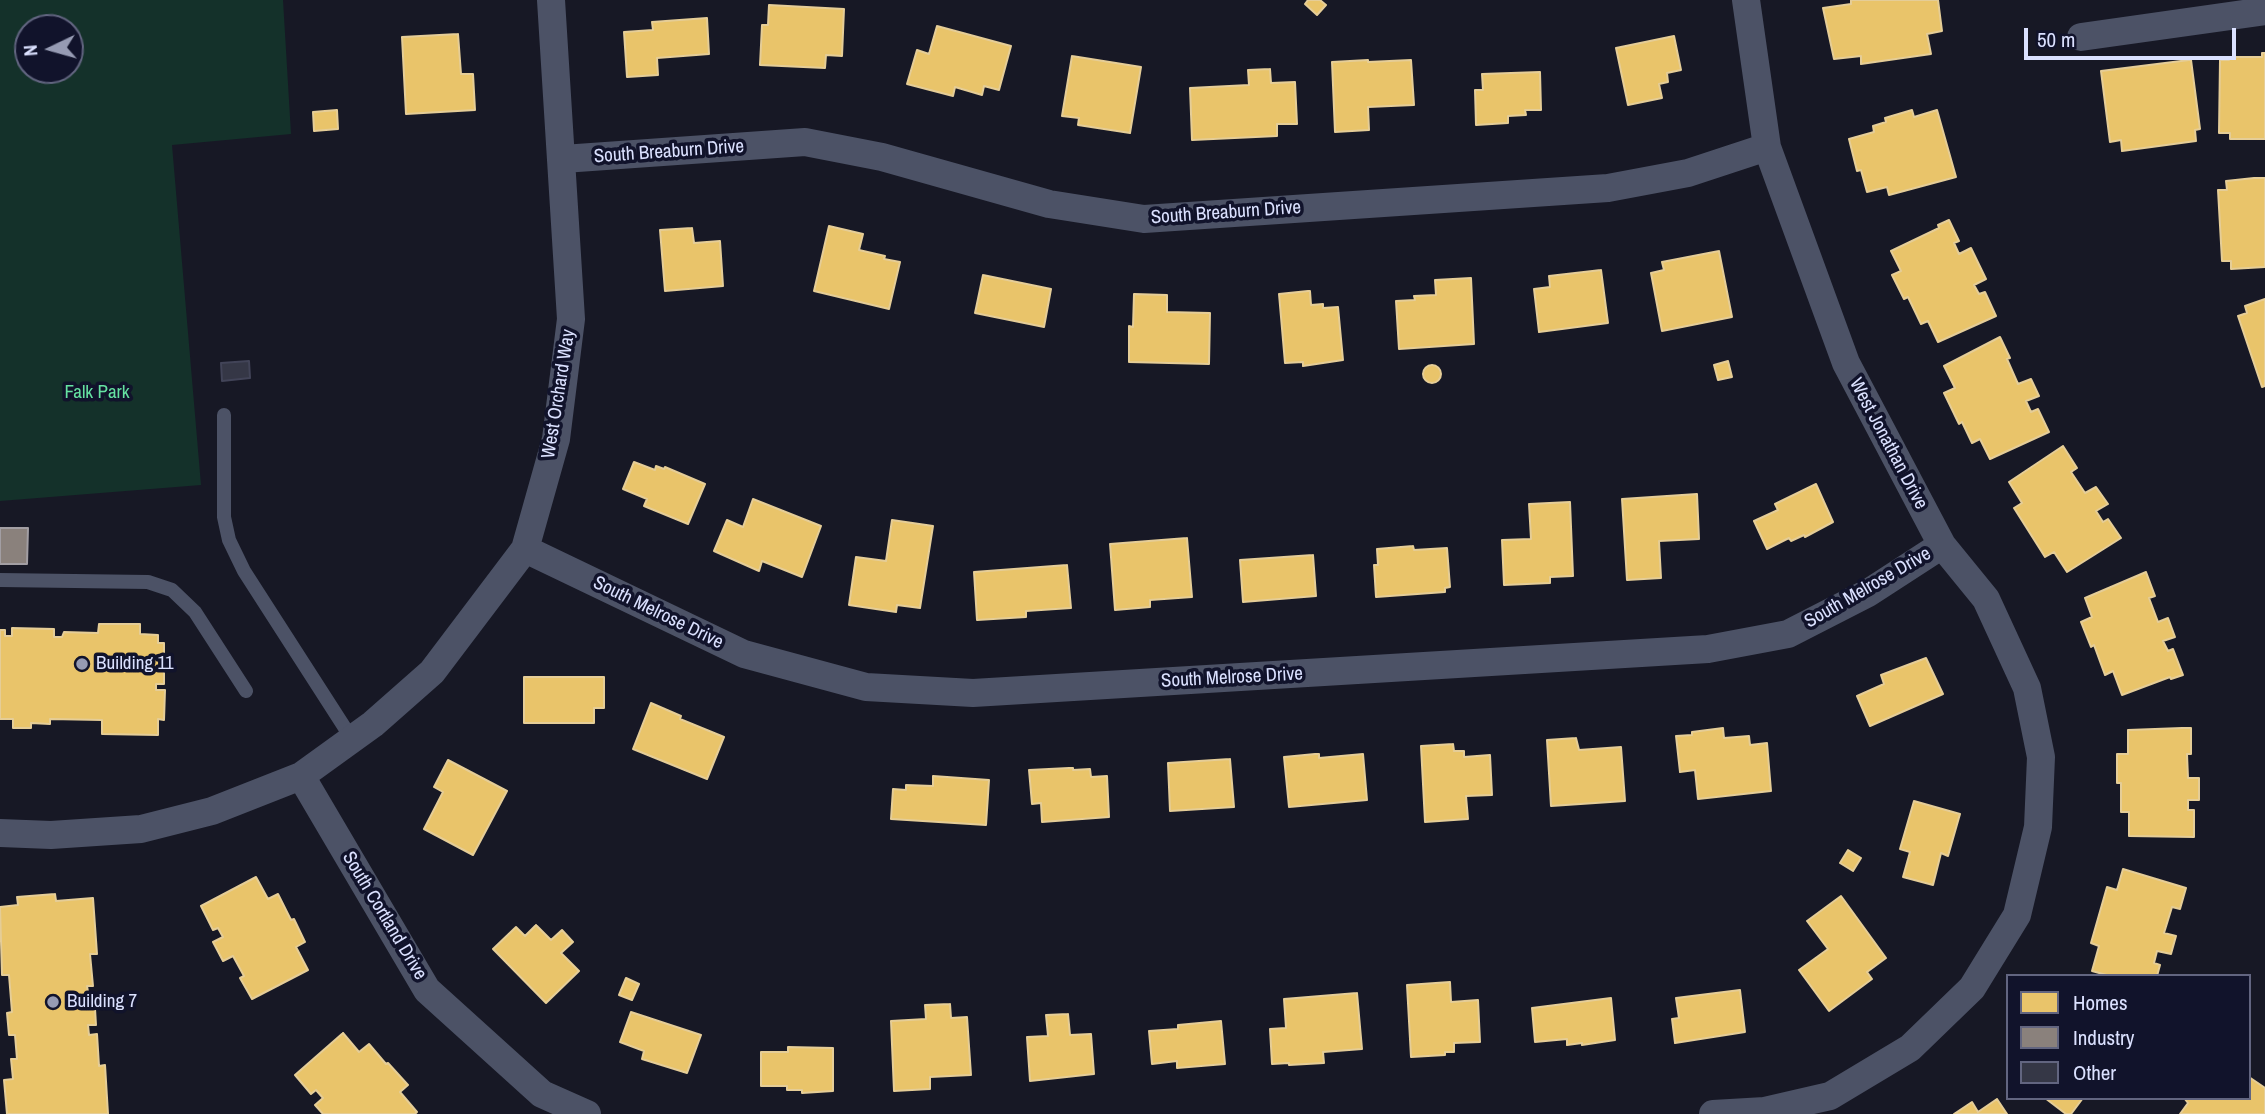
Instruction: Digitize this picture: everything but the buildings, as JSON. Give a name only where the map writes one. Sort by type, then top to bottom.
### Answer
[{"type":"street","name":"West Orchard Way","points":[[0,833],[51,835],[141,829],[212,811],[301,776],[373,724],[432,672],[525,549],[556,439],[571,319],[551,0]]},
{"type":"street","name":"West Jonathan Drive","points":[[1713,1114],[1765,1111],[1830,1096],[1910,1048],[1972,988],[2017,915],[2038,827],[2041,757],[2027,688],[1986,599],[1942,545],[1846,363],[1767,147],[1746,0]]},
{"type":"street","points":[[2081,37],[2265,11]]},
{"type":"street","name":"South Breaburn Drive","points":[[562,159],[805,142],[882,156],[1049,204],[1144,219],[1608,188],[1688,173],[1767,147]]},
{"type":"street","name":"South Melrose Drive","points":[[525,549],[744,654],[866,687],[974,693],[1707,649],[1788,634],[1868,593],[1942,545]]},
{"type":"street","name":"South Cortland Drive","points":[[301,776],[428,990],[542,1094],[587,1114]]},
{"type":"lane","points":[[223,415],[224,517],[229,540],[244,571],[352,739]]},
{"type":"lane","points":[[0,580],[148,582],[172,590],[195,612],[246,691]]},
{"type":"green space","name":"Falk Park","points":[[0,0],[283,0],[291,134],[172,145],[201,485],[0,501]]},
{"type":"place","name":"Building 11","points":[[82,664]]},
{"type":"place","name":"Building 7","points":[[53,1002]]}]
